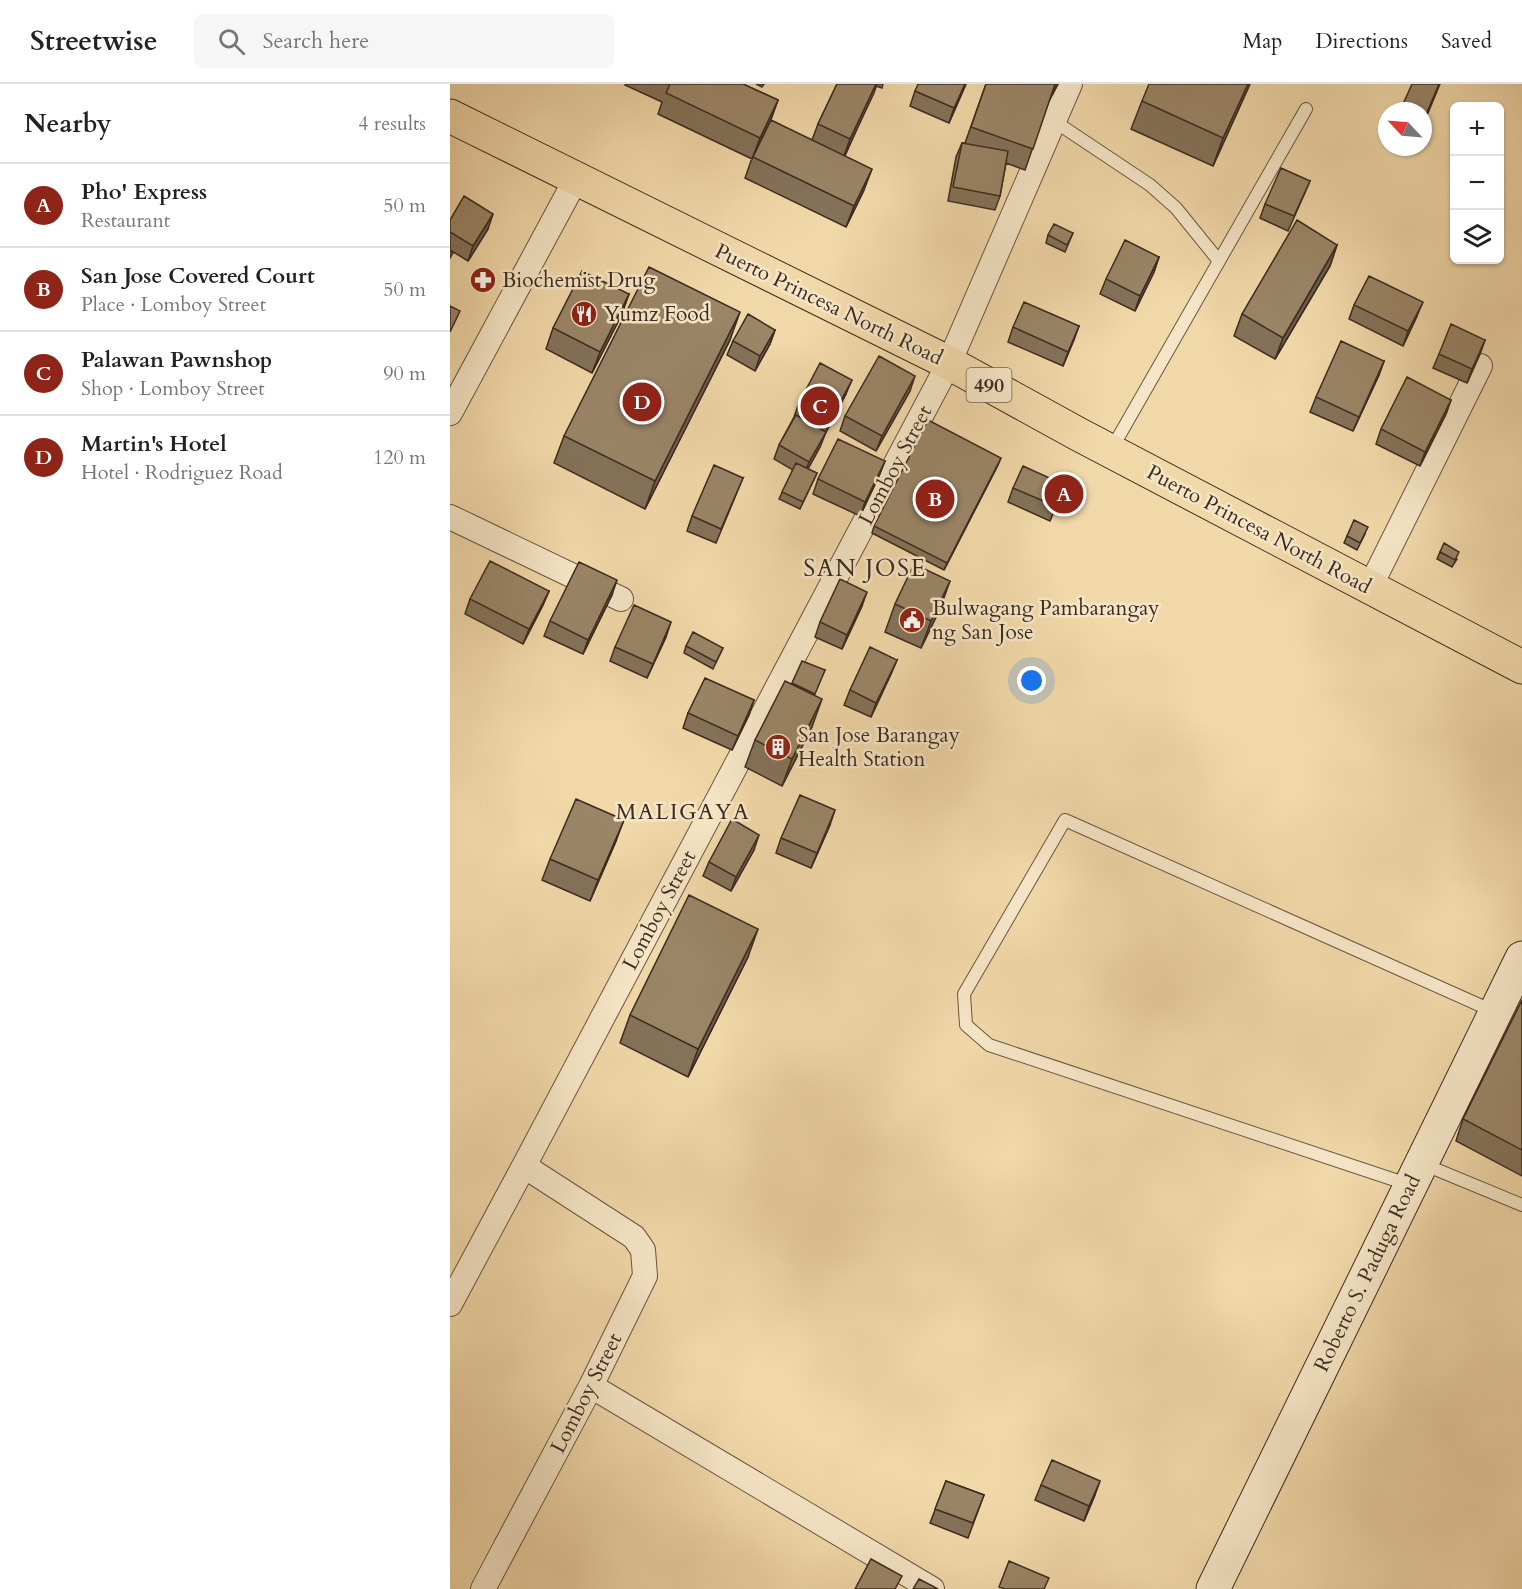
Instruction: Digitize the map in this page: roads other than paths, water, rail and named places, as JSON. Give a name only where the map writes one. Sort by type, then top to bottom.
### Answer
[{"type":"main road","name":"Puerto Princesa North Road","points":[[450,116],[949,363],[1111,451],[1522,667]]},
{"type":"street","name":"Lomboy Street","points":[[483,1589],[591,1386],[645,1276],[643,1250],[634,1237],[524,1166],[949,363],[1070,84]]},
{"type":"street","points":[[450,413],[576,179]]},
{"type":"street","points":[[1370,587],[1480,366]]},
{"type":"street","points":[[450,518],[621,599]]},
{"type":"street","name":"Roberto S. Paduga Road","points":[[1213,1589],[1522,958]]},
{"type":"street","points":[[450,1304],[524,1166]]},
{"type":"street","points":[[591,1386],[932,1589]]},
{"type":"lane","points":[[1111,451],[1306,109]]},
{"type":"lane","points":[[1054,120],[1150,185],[1176,208],[1220,261]]},
{"type":"lane","points":[[1496,1012],[1065,820],[964,994],[966,1025],[989,1045],[1522,1205]]},
{"type":"place","name":"Biochemist Drug","points":[[483,280]]},
{"type":"place","name":"Yumz Food","points":[[584,314]]},
{"type":"place","name":"Martin's Hotel","points":[[642,402]]},
{"type":"place","name":"Palawan Pawnshop","points":[[820,406]]},
{"type":"place","name":"Pho' Express","points":[[1064,494]]},
{"type":"place","name":"San Jose Covered Court","points":[[935,499]]},
{"type":"place","name":"Bulwagang Pambarangay ng San Jose","points":[[912,620]]},
{"type":"place","name":"San Jose Barangay Health Station","points":[[778,747]]},
{"type":"district","name":"SAN JOSE","points":[[865,568]]},
{"type":"district","name":"MALIGAYA","points":[[683,811]]}]
